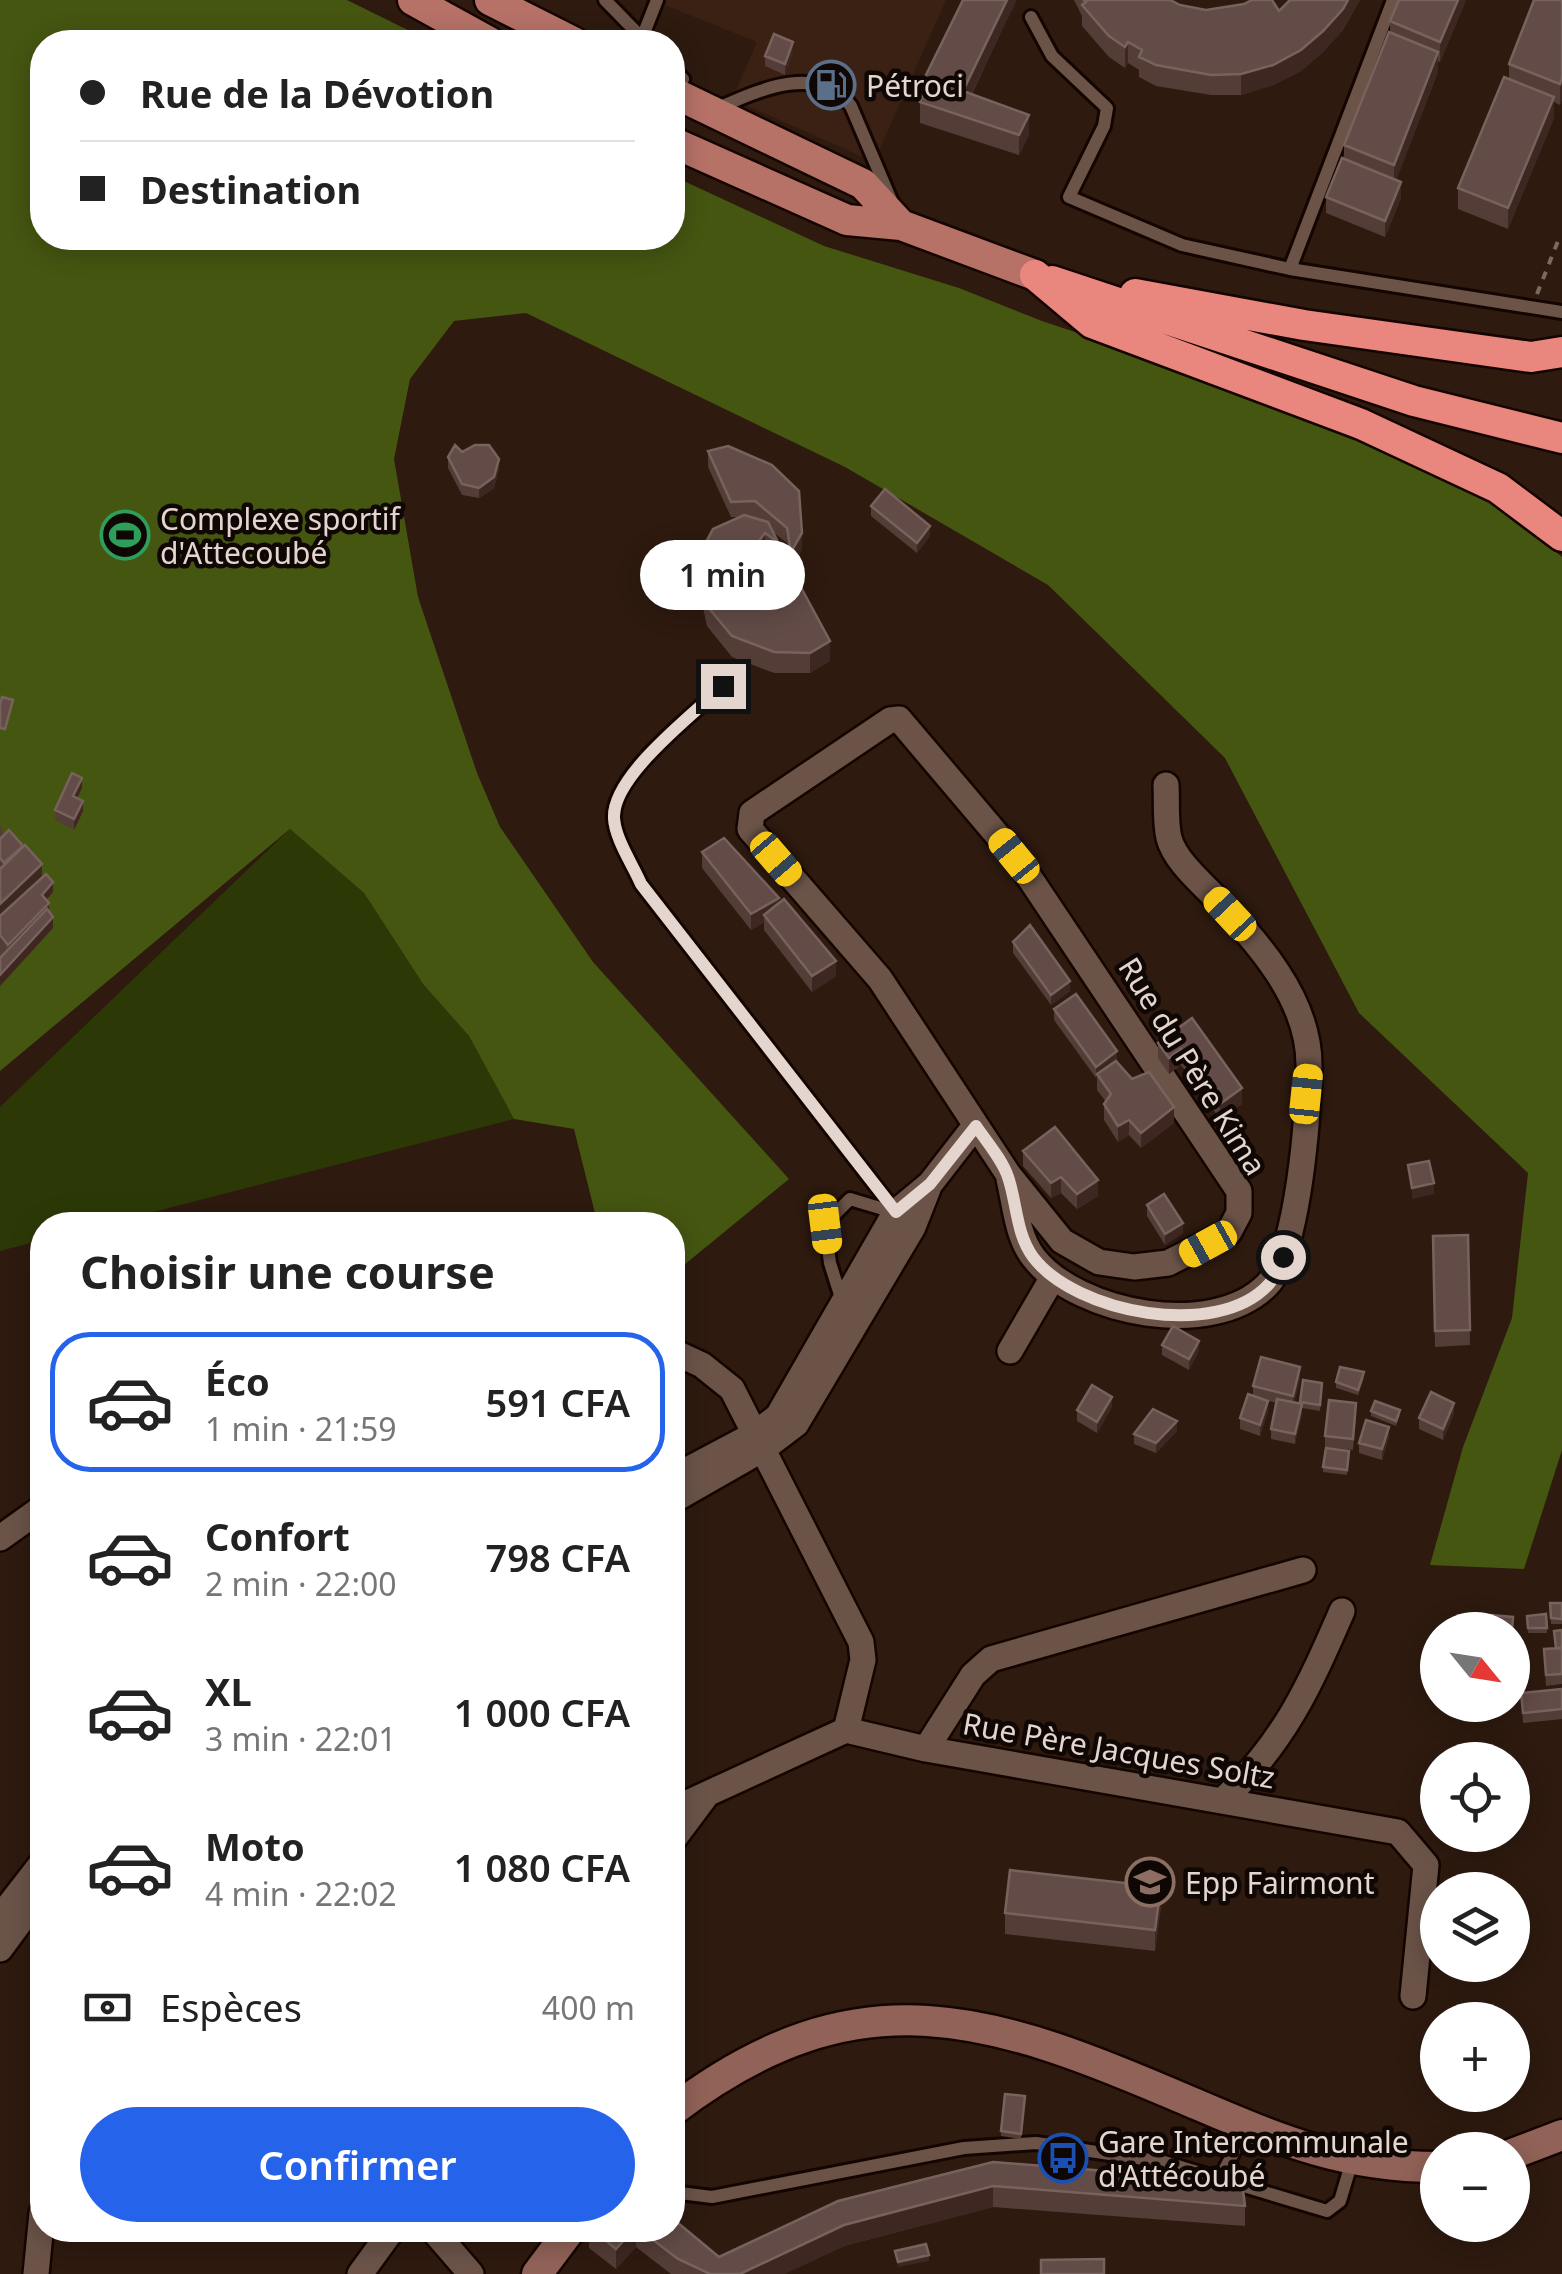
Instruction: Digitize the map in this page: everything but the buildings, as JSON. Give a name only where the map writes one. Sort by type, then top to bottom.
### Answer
[{"type":"highway","points":[[1034,276],[1304,325],[1531,357],[1562,352]]},
{"type":"highway","points":[[1034,276],[1414,401],[1562,438]]},
{"type":"highway","points":[[1034,276],[1092,322],[1361,424],[1498,488],[1562,536]]},
{"type":"main road","points":[[413,0],[467,30]]},
{"type":"main road","points":[[490,0],[550,30]]},
{"type":"main road","points":[[685,92],[712,111],[863,184],[901,225]]},
{"type":"main road","points":[[685,148],[847,220],[901,225],[1034,276]]},
{"type":"street","name":"Rue du Père Kima","points":[[890,720],[907,725],[1014,856],[1084,953],[1238,1192],[1239,1213],[1229,1232],[1168,1263],[1134,1267],[1099,1262],[1062,1241],[1008,1174],[976,1126],[880,979],[750,828],[752,813],[890,720]]},
{"type":"street","points":[[1008,1174],[1021,1232],[1032,1256],[1053,1277],[1107,1307],[1186,1315],[1238,1306],[1268,1284],[1293,1234],[1310,1062],[1298,1015],[1281,976],[1255,941],[1184,863],[1170,840],[1166,785]]},
{"type":"street","points":[[685,1493],[759,1442],[843,1304],[976,1126]]},
{"type":"street","points":[[685,1473],[796,1424],[904,1220]]},
{"type":"street","points":[[1010,1351],[1053,1277]]},
{"type":"street","points":[[685,1358],[702,1365],[732,1388],[861,1642],[862,1660],[846,1730],[685,1803]]},
{"type":"street","points":[[0,1538],[30,1524]]},
{"type":"street","points":[[926,1749],[974,1675],[991,1659],[1304,1570]]},
{"type":"street","points":[[1222,1801],[1256,1769],[1287,1728],[1342,1611]]},
{"type":"street","name":"Rue Père Jacques Soltz","points":[[846,1730],[926,1749],[1403,1834],[1426,1865],[1413,1996]]},
{"type":"street","points":[[685,1823],[709,1791]]},
{"type":"street","points":[[0,1917],[30,1879]]},
{"type":"street","points":[[0,1949],[30,1908]]},
{"type":"street","points":[[685,2101],[715,2078],[784,2043],[875,2021],[915,2018],[967,2025],[1062,2048],[1307,2151],[1352,2161],[1420,2166]]},
{"type":"street","points":[[1530,2147],[1562,2135]]},
{"type":"street","points":[[36,2274],[39,2242]]},
{"type":"street","points":[[360,2274],[383,2242]]},
{"type":"street","points":[[443,2242],[471,2274]]},
{"type":"street","points":[[537,2274],[561,2242]]},
{"type":"lane","points":[[605,0],[634,30]]},
{"type":"lane","points":[[648,30],[658,0]]},
{"type":"lane","points":[[1290,269],[1393,0]]},
{"type":"lane","points":[[1031,17],[1052,56],[1107,108],[1104,126],[1069,198],[1182,246],[1290,269],[1562,312]]},
{"type":"lane","points":[[712,111],[758,90],[800,83],[816,83],[842,94],[851,106],[901,225]]},
{"type":"lane","points":[[723,686],[628,778],[615,807],[614,823],[641,884],[904,1220]]},
{"type":"lane","points":[[843,1304],[830,1262],[825,1224],[850,1199],[904,1220]]},
{"type":"lane","points":[[1220,2178],[1247,2127]]},
{"type":"lane","points":[[685,2194],[712,2197],[964,2148],[1036,2143],[1164,2162],[1326,2210],[1340,2201],[1352,2161]]},
{"type":"path","points":[[1532,308],[1558,241]]},
{"type":"shaded area","points":[[652,0],[946,0],[874,162],[732,99],[757,42]]},
{"type":"green space","points":[[0,0],[347,0],[408,30],[30,30],[30,250],[685,250],[685,182],[824,246],[959,288],[1042,321],[1263,395],[1485,491],[1562,557],[1562,1450],[1524,1569],[1430,1565],[1463,1447],[1512,1318],[1528,1173],[1359,1013],[1225,758],[1048,585],[845,467],[526,313],[454,321],[410,379],[394,459],[418,597],[477,773],[500,827],[593,962],[789,1179],[685,1264],[685,1212],[595,1212],[574,1129],[514,1119],[469,1036],[423,984],[364,893],[290,829],[0,1071]]},
{"type":"green space","points":[[290,829],[364,893],[423,984],[469,1036],[514,1119],[153,1212],[30,1212],[30,1243],[0,1251],[0,1107]]},
{"type":"place","name":"Pétroci","points":[[831,85]]},
{"type":"place","name":"Complexe sportif d'Attecoubé","points":[[125,535]]},
{"type":"place","name":"Epp Fairmont","points":[[1150,1882]]},
{"type":"place","name":"Gare Intercommunale d'Attécoubé","points":[[1063,2158]]},
{"type":"route","points":[[723,686],[628,778],[615,807],[614,823],[641,884],[896,1212],[930,1184],[976,1126],[1008,1174],[1021,1232],[1032,1256],[1053,1277],[1107,1307],[1186,1315],[1238,1306],[1268,1284],[1283,1257]]}]
